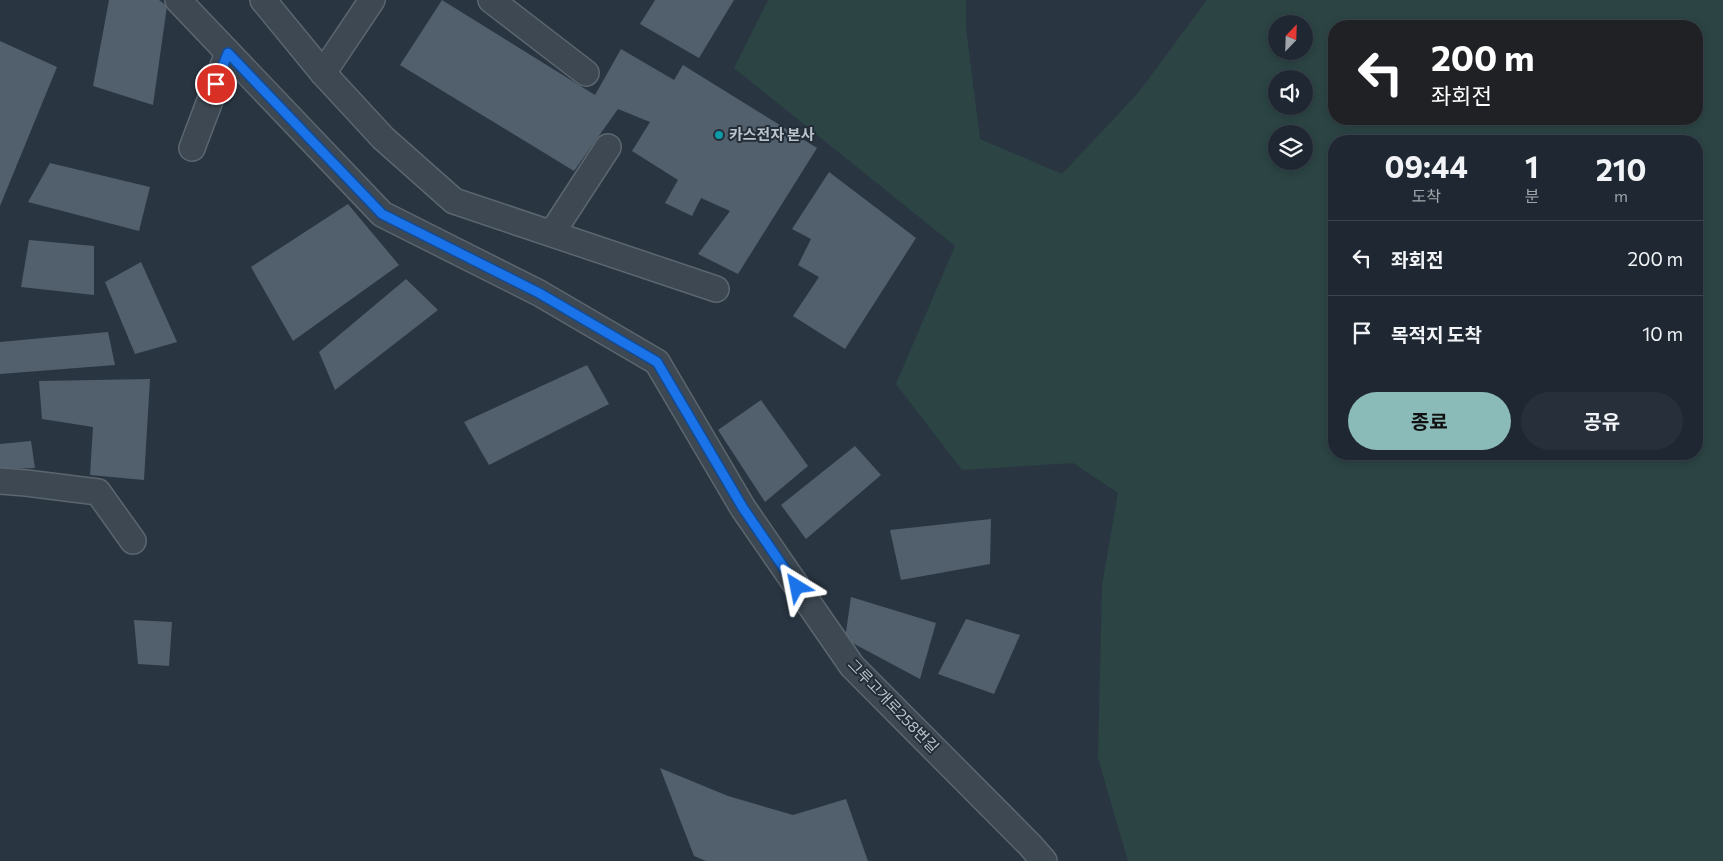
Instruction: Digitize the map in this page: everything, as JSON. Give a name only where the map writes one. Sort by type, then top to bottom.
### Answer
[{"type":"street","name":"그루고개로258번길","points":[[178,0],[382,214],[539,293],[657,362],[743,508],[852,666],[1044,861]]},
{"type":"street","points":[[263,0],[323,73],[383,138],[454,201],[716,289]]},
{"type":"street","points":[[323,73],[372,0]]},
{"type":"street","points":[[491,0],[586,72]]},
{"type":"street","points":[[192,148],[228,53]]},
{"type":"street","points":[[552,233],[608,148]]},
{"type":"street","points":[[0,481],[98,492],[134,541]]},
{"type":"green space","points":[[768,0],[966,0],[966,28],[980,139],[1062,174],[1138,93],[1207,0],[1723,0],[1723,861],[1128,861],[1098,758],[1102,585],[1118,493],[1073,463],[962,470],[896,384],[955,246],[734,68]]},
{"type":"building","points":[[109,0],[159,0],[167,6],[153,105],[93,86]]},
{"type":"building","points":[[442,0],[595,95],[621,49],[674,80],[683,65],[817,148],[738,274],[698,254],[730,211],[701,198],[692,216],[665,203],[678,180],[632,151],[650,122],[618,109],[574,171],[400,65]]},
{"type":"building","points":[[655,0],[734,0],[699,58],[640,24]]},
{"type":"building","points":[[0,41],[57,67],[0,206]]},
{"type":"building","points":[[50,163],[150,187],[139,231],[28,202]]},
{"type":"building","points":[[829,172],[916,238],[845,349],[793,316],[819,277],[798,265],[811,239],[792,229]]},
{"type":"building","points":[[348,204],[399,265],[293,341],[251,267]]},
{"type":"building","points":[[29,240],[94,246],[94,295],[21,287]]},
{"type":"building","points":[[141,262],[177,342],[135,354],[105,282]]},
{"type":"building","points":[[406,279],[438,310],[335,390],[319,352]]},
{"type":"building","points":[[108,332],[115,365],[0,374],[0,342]]},
{"type":"building","points":[[587,365],[609,404],[489,465],[464,422]]},
{"type":"building","points":[[150,379],[144,480],[90,475],[93,427],[42,419],[39,381]]},
{"type":"building","points":[[761,400],[808,466],[765,502],[718,430]]},
{"type":"building","points":[[31,441],[35,468],[0,469],[0,444]]},
{"type":"building","points":[[855,446],[881,475],[806,539],[781,505]]},
{"type":"building","points":[[991,519],[990,564],[901,580],[890,530]]},
{"type":"building","points":[[851,597],[936,623],[920,679],[845,639]]},
{"type":"building","points":[[966,619],[1020,635],[994,694],[938,674]]},
{"type":"building","points":[[134,620],[172,622],[169,666],[138,664]]},
{"type":"building","points":[[660,768],[728,796],[793,815],[846,799],[868,861],[706,861],[694,856]]},
{"type":"place","name":"카스전자 본사","points":[[719,135]]},
{"type":"route","points":[[216,84],[228,53],[382,214],[539,293],[657,362],[743,508],[797,587]]}]
